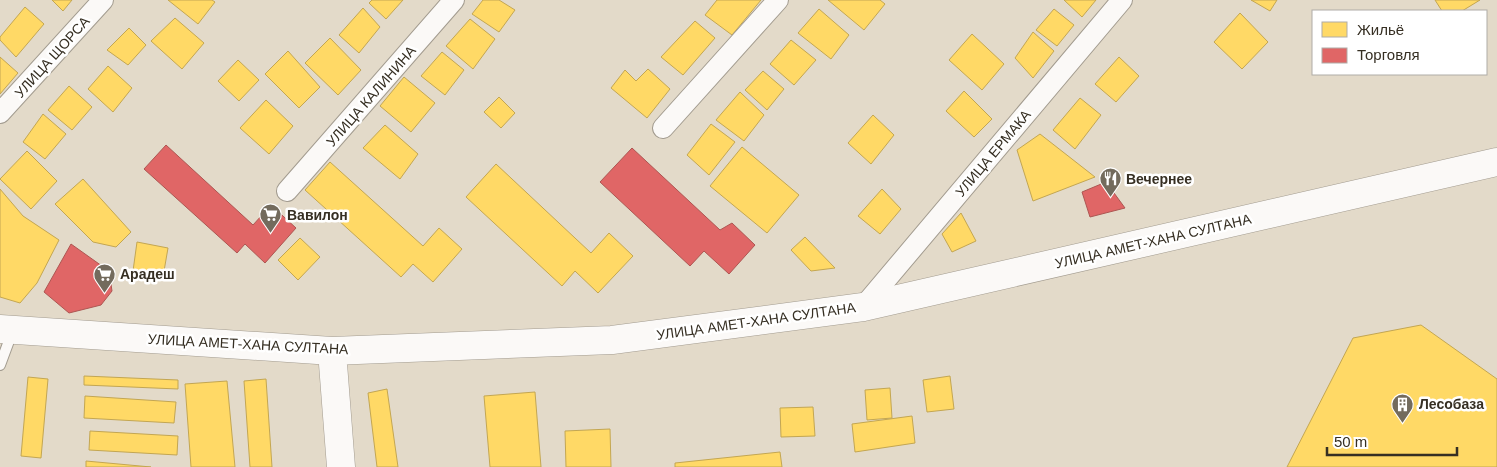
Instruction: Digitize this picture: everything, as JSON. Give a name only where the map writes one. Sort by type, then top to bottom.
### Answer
[{"type":"main road","name":"УЛИЦА АМЕТ-ХАНА СУЛТАНА","points":[[7,329],[332,351],[612,340],[863,307],[1497,162]]},
{"type":"main road","points":[[332,351],[341,467]]},
{"type":"street","name":"УЛИЦА ЩОРСА","points":[[0,114],[104,0]]},
{"type":"street","name":"УЛИЦА КАЛИНИНА","points":[[288,191],[454,0]]},
{"type":"street","points":[[664,128],[778,0]]},
{"type":"street","name":"УЛИЦА ЕРМАКА","points":[[863,307],[1122,0]]},
{"type":"lane","points":[[0,365],[7,329]]},
{"type":"building: Жильё","points":[[52,0],[72,0],[63,11]]},
{"type":"building: Жильё","points":[[168,0],[212,0],[215,2],[198,24]]},
{"type":"building: Жильё","points":[[372,0],[403,0],[386,19],[369,3]]},
{"type":"building: Жильё","points":[[483,0],[499,0],[515,10],[499,32],[472,14]]},
{"type":"building: Жильё","points":[[717,0],[761,0],[732,35],[705,15]]},
{"type":"building: Жильё","points":[[828,0],[880,0],[885,4],[864,30]]},
{"type":"building: Жильё","points":[[1064,0],[1096,0],[1082,17]]},
{"type":"building: Жильё","points":[[1251,0],[1277,0],[1270,11]]},
{"type":"building: Жильё","points":[[1435,0],[1480,0],[1464,10],[1441,10]]},
{"type":"building: Жильё","points":[[25,7],[44,24],[16,57],[0,40],[0,37]]},
{"type":"building: Жильё","points":[[363,8],[380,27],[359,53],[339,35]]},
{"type":"building: Жильё","points":[[819,9],[849,35],[831,59],[798,33]]},
{"type":"building: Жильё","points":[[1054,9],[1074,25],[1057,46],[1036,30]]},
{"type":"building: Жильё","points":[[1240,13],[1268,42],[1242,69],[1214,42]]},
{"type":"building: Жильё","points":[[175,18],[204,43],[182,69],[151,41]]},
{"type":"building: Жильё","points":[[470,19],[495,39],[473,69],[446,46]]},
{"type":"building: Жильё","points":[[695,21],[715,38],[683,75],[661,57]]},
{"type":"building: Жильё","points":[[129,28],[146,45],[128,65],[107,50]]},
{"type":"building: Жильё","points":[[1033,32],[1054,51],[1033,78],[1015,58]]},
{"type":"building: Жильё","points":[[972,34],[1004,64],[982,90],[949,60]]},
{"type":"building: Жильё","points":[[330,38],[361,70],[338,95],[305,63]]},
{"type":"building: Жильё","points":[[791,40],[816,60],[794,85],[770,64]]},
{"type":"building: Жильё","points":[[288,51],[320,87],[299,108],[265,74]]},
{"type":"building: Жильё","points":[[442,52],[464,70],[445,95],[421,76]]},
{"type":"building: Жильё","points":[[0,57],[18,73],[0,94]]},
{"type":"building: Жильё","points":[[1119,57],[1139,76],[1116,102],[1095,84]]},
{"type":"building: Жильё","points":[[238,60],[259,80],[239,101],[218,81]]},
{"type":"building: Жильё","points":[[108,66],[132,88],[113,112],[88,89]]},
{"type":"building: Жильё","points":[[648,69],[670,89],[647,118],[611,88],[625,70],[636,81]]},
{"type":"building: Жильё","points":[[763,71],[784,89],[767,110],[745,90]]},
{"type":"building: Жильё","points":[[404,77],[435,103],[411,132],[380,106]]},
{"type":"building: Жильё","points":[[69,86],[92,107],[72,130],[48,110]]},
{"type":"building: Жильё","points":[[964,91],[992,119],[974,137],[946,111]]},
{"type":"building: Жильё","points":[[740,92],[764,115],[744,141],[716,120]]},
{"type":"building: Жильё","points":[[499,97],[515,113],[501,128],[484,112]]},
{"type":"building: Жильё","points":[[1080,98],[1101,115],[1075,149],[1053,130]]},
{"type":"building: Жильё","points":[[266,100],[293,126],[269,154],[240,128]]},
{"type":"building: Жильё","points":[[43,114],[66,134],[45,159],[23,142]]},
{"type":"building: Жильё","points":[[873,115],[894,135],[871,164],[848,143]]},
{"type":"building: Жильё","points":[[711,124],[735,142],[709,175],[687,155]]},
{"type":"building: Жильё","points":[[385,125],[418,154],[400,179],[363,148]]},
{"type":"building: Жильё","points":[[1040,134],[1095,177],[1033,201],[1017,150]]},
{"type":"building: Жильё","points":[[742,147],[799,195],[767,233],[710,186]]},
{"type":"building: Жильё","points":[[27,151],[57,181],[31,209],[0,179]]},
{"type":"building: Жильё","points":[[330,162],[423,246],[439,228],[462,249],[433,282],[413,264],[401,277],[305,190]]},
{"type":"building: Жильё","points":[[496,164],[591,253],[609,233],[633,256],[598,293],[575,271],[562,286],[466,197]]},
{"type":"building: Жильё","points":[[83,179],[131,232],[116,247],[93,242],[55,204]]},
{"type":"building: Жильё","points":[[0,189],[23,216],[59,240],[37,283],[20,303],[0,297]]},
{"type":"building: Жильё","points":[[882,189],[901,209],[880,234],[858,216]]},
{"type":"building: Жильё","points":[[961,213],[976,241],[952,252],[942,234]]},
{"type":"building: Жильё","points":[[805,237],[835,268],[811,271],[791,250]]},
{"type":"building: Жильё","points":[[300,238],[320,257],[298,280],[278,260]]},
{"type":"building: Жильё","points":[[137,242],[168,248],[163,277],[133,271]]},
{"type":"building: Жильё","name":"Лесобаза","points":[[1421,325],[1497,379],[1497,467],[1287,467],[1353,338]]},
{"type":"building: Жильё","points":[[84,376],[178,380],[178,389],[84,385]]},
{"type":"building: Жильё","points":[[950,376],[954,409],[927,412],[923,380]]},
{"type":"building: Жильё","points":[[28,377],[48,379],[41,458],[21,456]]},
{"type":"building: Жильё","points":[[266,379],[272,467],[250,467],[244,381]]},
{"type":"building: Жильё","points":[[227,381],[235,467],[191,467],[185,384]]},
{"type":"building: Жильё","points":[[890,388],[892,418],[867,420],[865,390]]},
{"type":"building: Жильё","points":[[387,389],[398,467],[377,467],[368,393]]},
{"type":"building: Жильё","points":[[535,392],[541,467],[490,467],[484,396]]},
{"type":"building: Жильё","points":[[85,396],[176,402],[174,423],[84,418]]},
{"type":"building: Жильё","points":[[813,407],[815,436],[781,437],[780,408]]},
{"type":"building: Жильё","points":[[912,416],[915,443],[855,452],[852,424]]},
{"type":"building: Жильё","points":[[610,429],[611,467],[566,467],[565,431]]},
{"type":"building: Жильё","points":[[90,431],[178,436],[177,455],[89,450]]},
{"type":"building: Жильё","points":[[780,452],[782,467],[675,467],[675,463]]},
{"type":"building: Жильё","points":[[86,461],[151,467],[86,467]]},
{"type":"building: Торговля","points":[[166,145],[253,225],[271,205],[296,228],[265,263],[245,244],[237,253],[144,169]]},
{"type":"building: Торговля","points":[[632,148],[720,230],[732,223],[755,245],[729,274],[704,251],[690,266],[600,182]]},
{"type":"building: Торговля","points":[[1106,182],[1125,208],[1090,217],[1082,192]]},
{"type":"building: Торговля","points":[[71,244],[109,271],[112,291],[101,305],[69,313],[44,292]]},
{"type":"place","name":"Вечернее","points":[[1110,198]]},
{"type":"place","name":"Вавилон","points":[[271,234]]},
{"type":"place","name":"Арадеш","points":[[104,293]]},
{"type":"place","name":"Лесобаза","points":[[1403,423]]}]
